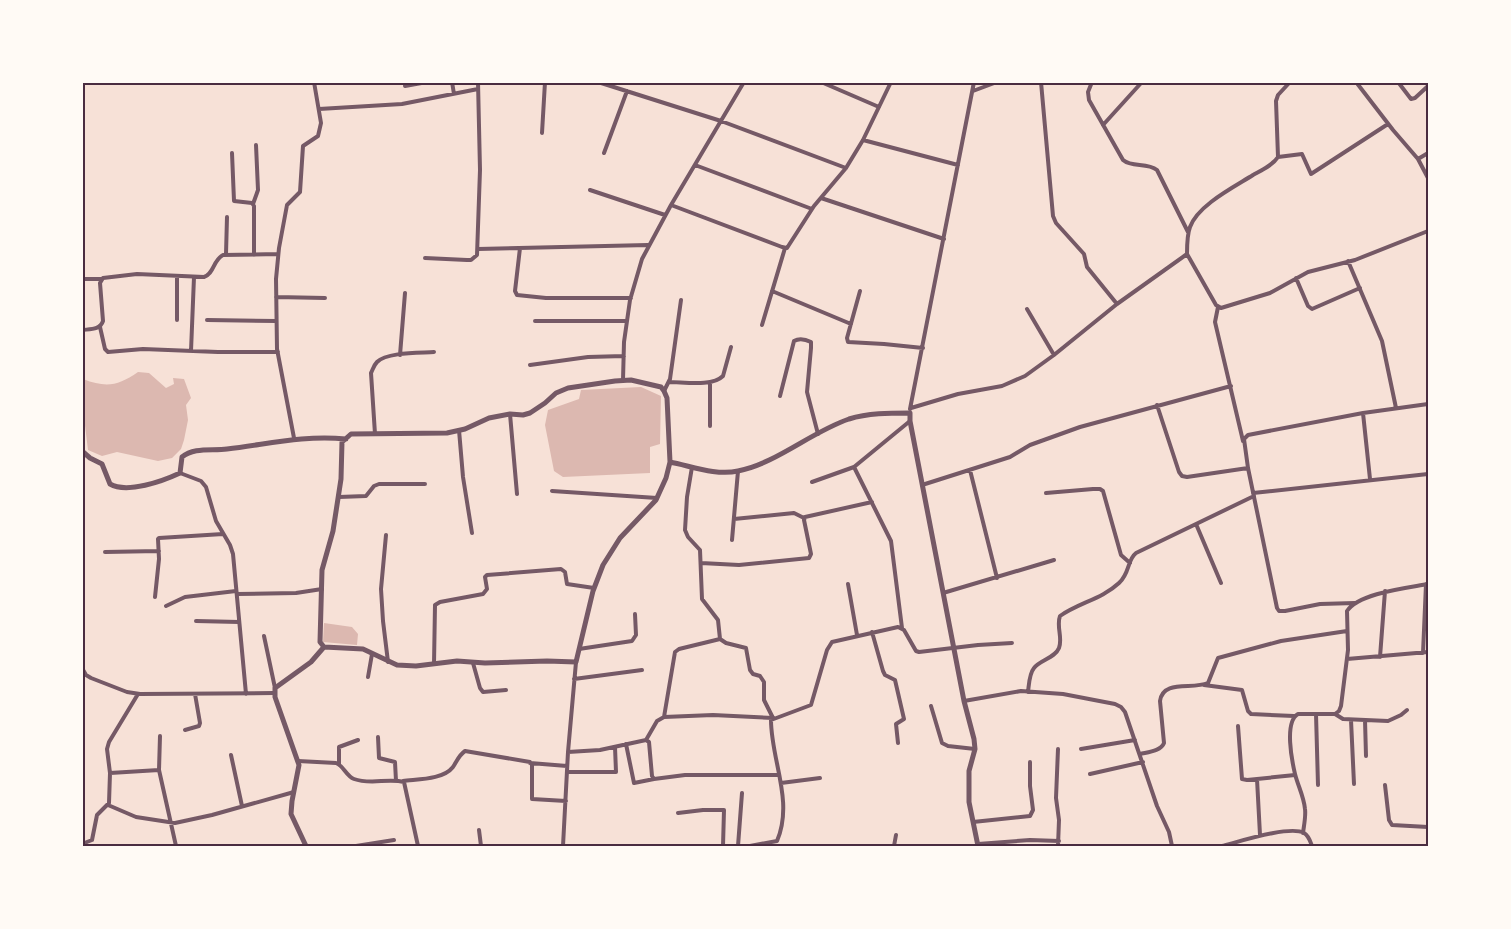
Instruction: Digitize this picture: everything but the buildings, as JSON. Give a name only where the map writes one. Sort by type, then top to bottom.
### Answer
[{"type":"street","points":[[294,438],[278,352],[276,297],[278,254],[287,204],[300,192],[303,146],[318,136],[321,123],[314,82]]},
{"type":"street","points":[[405,86],[427,82]]},
{"type":"street","points":[[452,82],[454,94]]},
{"type":"street","points":[[425,258],[471,260],[476,255],[478,249],[480,170],[478,82]]},
{"type":"street","points":[[542,133],[545,82]]},
{"type":"street","points":[[598,82],[614,85],[627,92],[721,121],[846,168]]},
{"type":"street","points":[[623,380],[627,321],[631,298],[648,246],[744,82]]},
{"type":"street","points":[[821,82],[879,108]]},
{"type":"street","points":[[762,325],[785,248],[789,246],[812,209],[846,168],[863,140],[891,82]]},
{"type":"street","points":[[974,82],[910,411],[910,421],[964,701],[976,749],[969,771],[969,802],[978,845],[1030,840],[1059,844],[1059,820],[1056,798],[1058,749]]},
{"type":"street","points":[[973,91],[997,82]]},
{"type":"street","points":[[1041,82],[1056,223],[1084,254],[1087,267],[1117,304]]},
{"type":"street","points":[[1092,82],[1088,96],[1125,162],[1150,166],[1159,173],[1188,232]]},
{"type":"street","points":[[1103,125],[1142,82]]},
{"type":"street","points":[[1290,82],[1278,95],[1276,101],[1278,156],[1272,164],[1226,192],[1194,218],[1188,232],[1187,254],[1218,307],[1215,322],[1243,441],[1276,608],[1279,611],[1285,611],[1320,604],[1355,602],[1385,591],[1403,590],[1427,584],[1423,653]]},
{"type":"street","points":[[1356,82],[1418,159],[1428,178]]},
{"type":"street","points":[[1401,83],[1409,98],[1413,99],[1428,86]]},
{"type":"street","points":[[319,109],[402,104],[478,89]]},
{"type":"street","points":[[604,153],[627,92]]},
{"type":"street","points":[[1278,156],[1302,154],[1311,174],[1388,124]]},
{"type":"street","points":[[863,140],[958,165]]},
{"type":"street","points":[[254,255],[253,204],[258,190],[256,145]]},
{"type":"street","points":[[232,153],[234,201],[253,204]]},
{"type":"street","points":[[1418,159],[1428,153]]},
{"type":"street","points":[[695,164],[812,209]]},
{"type":"street","points":[[590,190],[666,215]]},
{"type":"street","points":[[821,198],[944,239]]},
{"type":"street","points":[[671,205],[785,248]]},
{"type":"street","points":[[226,254],[227,217]]},
{"type":"street","points":[[1218,307],[1223,308],[1270,293],[1308,272],[1348,261],[1428,230]]},
{"type":"street","points":[[478,249],[648,246]]},
{"type":"street","points":[[520,248],[516,296],[631,298]]},
{"type":"street","points":[[82,279],[102,279],[137,274],[208,276],[216,260],[226,254],[278,254]]},
{"type":"street","points":[[670,462],[712,471],[738,471],[756,465],[851,418],[910,411],[958,394],[1010,383],[1025,376],[1054,355],[1117,304],[1187,254]]},
{"type":"street","points":[[1348,261],[1382,341],[1396,408]]},
{"type":"street","points":[[177,276],[177,320]]},
{"type":"street","points":[[191,351],[194,277]]},
{"type":"street","points":[[1296,278],[1308,306],[1312,308],[1360,288]]},
{"type":"street","points":[[102,279],[100,286],[103,320],[100,327],[105,349],[108,352],[143,349],[278,352]]},
{"type":"street","points":[[772,291],[851,324]]},
{"type":"street","points":[[860,291],[847,338],[848,342],[922,348]]},
{"type":"street","points":[[400,355],[405,293]]},
{"type":"street","points":[[276,297],[325,298]]},
{"type":"street","points":[[664,391],[669,382],[681,300]]},
{"type":"street","points":[[1027,309],[1054,355]]},
{"type":"street","points":[[207,320],[276,321]]},
{"type":"street","points":[[536,321],[627,321]]},
{"type":"street","points":[[82,330],[100,327]]},
{"type":"street","points":[[780,396],[794,341],[798,338],[811,342],[808,392],[818,434]]},
{"type":"street","points":[[669,382],[710,383],[720,379],[731,347]]},
{"type":"street","points":[[375,434],[371,373],[377,362],[400,355],[434,352]]},
{"type":"street","points":[[530,366],[588,357],[624,356]]},
{"type":"street","points":[[563,846],[568,752],[574,679],[579,648],[594,588],[603,565],[620,538],[657,498],[666,478],[670,462],[667,398],[664,391],[661,387],[623,380],[568,388],[556,393],[530,413],[523,415],[510,414],[489,418],[460,430],[447,433],[351,434],[342,442],[342,472],[339,497],[333,531],[322,570],[320,642],[324,647],[363,649],[398,665],[416,666],[457,661],[473,663],[576,662]]},
{"type":"street","points":[[710,383],[710,426]]},
{"type":"street","points":[[922,485],[1011,457],[1032,445],[1080,427],[1231,386]]},
{"type":"street","points":[[1243,441],[1248,435],[1363,413],[1428,404]]},
{"type":"street","points":[[1158,405],[1179,472],[1182,476],[1187,477],[1248,468]]},
{"type":"street","points":[[1363,413],[1370,479]]},
{"type":"street","points":[[510,414],[517,494]]},
{"type":"street","points":[[812,482],[854,468],[910,421]]},
{"type":"street","points":[[460,430],[463,477],[472,533]]},
{"type":"street","points":[[180,473],[182,457],[187,453],[294,438],[346,439]]},
{"type":"street","points":[[82,451],[90,458],[102,464],[110,484],[115,487],[126,488],[168,478],[180,473],[201,481],[206,487],[216,521],[230,544],[233,554],[246,694]]},
{"type":"street","points":[[692,466],[685,530],[688,537],[698,546],[701,564],[702,599],[706,607],[718,620],[720,639]]},
{"type":"street","points":[[854,468],[887,530],[892,546],[902,628],[917,652],[1012,643]]},
{"type":"street","points":[[970,470],[998,578]]},
{"type":"street","points":[[732,540],[738,471]]},
{"type":"street","points":[[1028,692],[1032,670],[1059,648],[1058,621],[1060,616],[1116,586],[1125,576],[1132,556],[1136,553],[1254,494],[1370,479],[1428,474]]},
{"type":"street","points":[[339,497],[366,496],[374,486],[379,484],[424,484]]},
{"type":"street","points":[[1046,493],[1093,489],[1104,491],[1121,555],[1130,563]]},
{"type":"street","points":[[552,491],[657,498]]},
{"type":"street","points":[[804,518],[810,515],[872,502]]},
{"type":"street","points":[[734,519],[794,513],[804,518]]},
{"type":"street","points":[[701,564],[739,565],[809,558],[811,554],[804,518]]},
{"type":"street","points":[[1196,524],[1221,583]]},
{"type":"street","points":[[155,597],[159,538],[223,534]]},
{"type":"street","points":[[386,535],[381,602],[388,662]]},
{"type":"street","points":[[105,552],[159,551]]},
{"type":"street","points":[[943,593],[1054,560]]},
{"type":"street","points":[[434,664],[435,605],[440,602],[483,594],[487,589],[485,577],[487,575],[561,569],[564,570],[565,582],[569,585],[594,588]]},
{"type":"street","points":[[848,584],[857,636]]},
{"type":"street","points":[[166,606],[185,597],[237,592],[296,593],[322,589]]},
{"type":"street","points":[[1380,657],[1385,591]]},
{"type":"street","points":[[1335,714],[1341,706],[1347,659],[1347,611],[1355,602]]},
{"type":"street","points":[[579,648],[632,641],[636,635],[635,614]]},
{"type":"street","points":[[196,621],[239,622]]},
{"type":"street","points":[[568,752],[600,750],[646,740],[657,721],[664,717],[713,714],[773,718],[811,705],[829,645],[835,640],[898,627],[902,628]]},
{"type":"street","points":[[1204,684],[1208,683],[1218,658],[1221,656],[1281,641],[1347,631]]},
{"type":"street","points":[[872,632],[883,671],[885,675],[894,680],[904,719],[896,724],[898,743]]},
{"type":"street","points":[[264,636],[274,691],[299,765],[291,814],[306,846]]},
{"type":"street","points":[[664,717],[675,652],[679,649],[720,639],[746,648],[750,670],[753,674],[760,676],[764,682],[764,700],[773,718],[771,722],[785,803],[778,838],[774,842],[750,846]]},
{"type":"street","points":[[82,668],[89,677],[126,692],[138,694],[246,694],[274,691],[311,662],[324,647]]},
{"type":"street","points":[[1347,659],[1428,652]]},
{"type":"street","points":[[368,677],[372,654]]},
{"type":"street","points":[[473,663],[481,690],[485,692],[506,690]]},
{"type":"street","points":[[574,679],[642,670]]},
{"type":"street","points":[[82,679],[89,677]]},
{"type":"street","points":[[1140,754],[1163,746],[1160,701],[1163,690],[1169,688],[1204,684],[1242,690],[1248,711],[1251,714],[1294,716],[1298,714],[1335,714],[1343,719],[1388,721],[1401,716],[1407,710]]},
{"type":"street","points":[[964,701],[1010,692],[1028,692],[1063,694],[1121,707],[1125,712],[1157,806],[1169,832],[1172,846]]},
{"type":"street","points":[[82,844],[92,840],[97,815],[108,805],[109,742],[138,694]]},
{"type":"street","points":[[185,730],[199,726],[200,723],[195,694]]},
{"type":"street","points":[[930,706],[942,743],[948,746],[976,749]]},
{"type":"street","points":[[1316,714],[1318,785]]},
{"type":"street","points":[[1294,716],[1291,722],[1290,734],[1295,775],[1305,808],[1303,832]]},
{"type":"street","points":[[1352,720],[1354,784]]},
{"type":"street","points":[[1365,720],[1366,756]]},
{"type":"street","points":[[1238,726],[1242,779],[1295,775]]},
{"type":"street","points":[[160,736],[159,770],[176,846]]},
{"type":"street","points":[[378,736],[380,758],[395,762],[396,781]]},
{"type":"street","points":[[339,764],[339,747],[358,740]]},
{"type":"street","points":[[646,740],[649,742],[652,776],[654,779]]},
{"type":"street","points":[[1081,750],[1135,740]]},
{"type":"street","points":[[626,744],[634,783],[680,775],[779,775]]},
{"type":"street","points":[[567,772],[616,772],[615,747]]},
{"type":"street","points":[[298,761],[339,764],[353,779],[379,782],[403,781],[448,772],[465,751],[530,763],[568,766]]},
{"type":"street","points":[[231,755],[242,806]]},
{"type":"street","points":[[973,822],[1030,816],[1033,810],[1030,762]]},
{"type":"street","points":[[1090,774],[1143,762]]},
{"type":"street","points":[[530,763],[532,765],[532,799],[566,801]]},
{"type":"street","points":[[110,773],[159,770]]},
{"type":"street","points":[[781,783],[820,778]]},
{"type":"street","points":[[1257,779],[1260,835]]},
{"type":"street","points":[[403,781],[406,784],[418,846]]},
{"type":"street","points":[[1385,786],[1389,820],[1392,826],[1428,827]]},
{"type":"street","points":[[108,805],[136,817],[172,823],[183,822],[294,792]]},
{"type":"street","points":[[738,846],[742,793]]},
{"type":"street","points":[[678,813],[724,810],[723,846]]},
{"type":"street","points":[[478,830],[481,846]]},
{"type":"street","points":[[1222,846],[1260,835],[1296,831],[1303,832],[1308,837],[1312,846]]},
{"type":"street","points":[[894,846],[896,835]]},
{"type":"street","points":[[356,846],[394,840]]},
{"type":"street","points":[[702,846],[713,846]]},
{"type":"shaded area","points":[[138,372],[149,373],[166,388],[174,384],[173,378],[184,379],[191,398],[186,405],[188,420],[181,449],[172,458],[158,461],[117,452],[102,456],[88,450],[83,409],[83,379],[98,384],[112,384],[118,383]]},
{"type":"shaded area","points":[[641,387],[661,396],[660,444],[650,447],[650,473],[563,477],[554,471],[545,425],[548,410],[579,399],[581,390]]},
{"type":"shaded area","points":[[324,623],[352,627],[358,634],[357,645],[323,642]]}]
